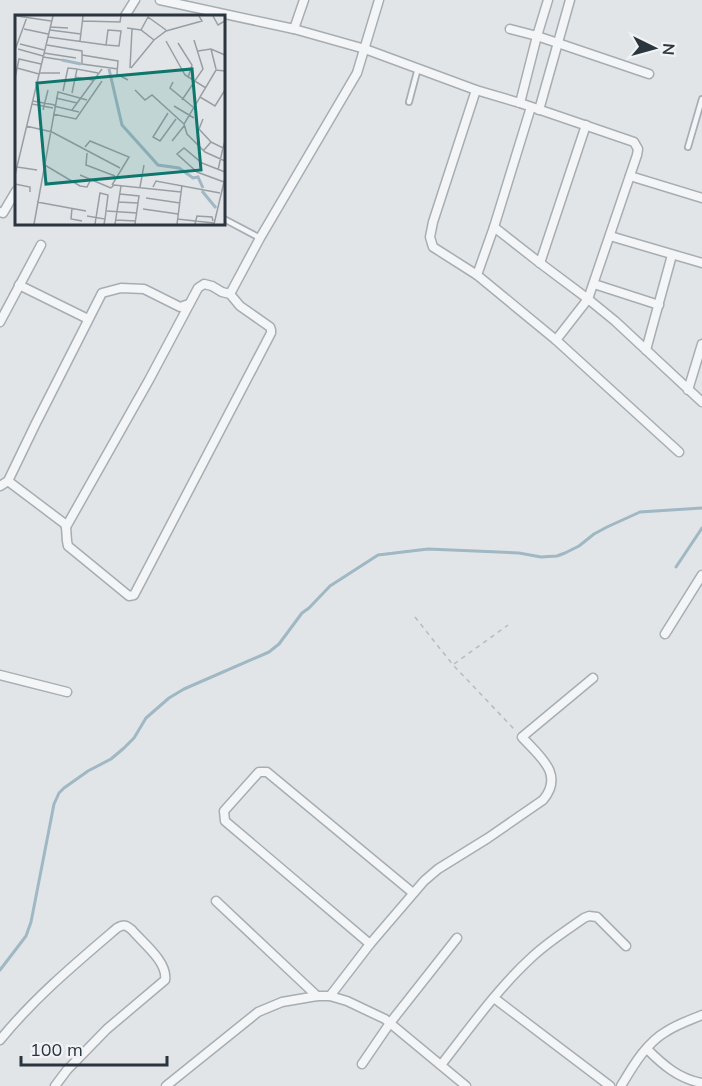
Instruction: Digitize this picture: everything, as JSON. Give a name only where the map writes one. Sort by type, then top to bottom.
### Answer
[{"type":"street","points":[[125,15],[135,0]]},
{"type":"street","points":[[160,0],[294,29],[365,49],[476,90],[634,142],[638,149],[637,155],[594,284],[588,299],[556,340]]},
{"type":"street","points":[[294,29],[304,0]]},
{"type":"street","points":[[230,294],[260,238],[357,73],[379,0]]},
{"type":"street","points":[[520,103],[548,0]]},
{"type":"street","points":[[477,275],[558,43],[570,0]]},
{"type":"street","points":[[510,29],[649,74]]},
{"type":"street","points":[[476,90],[433,222],[430,237],[433,247],[477,275],[556,340],[679,452]]},
{"type":"street","points":[[540,263],[586,125]]},
{"type":"street","points":[[630,176],[702,198]]},
{"type":"street","points":[[0,212],[3,213],[15,193]]},
{"type":"street","points":[[494,226],[588,299],[702,402]]},
{"type":"street","points":[[610,236],[702,263]]},
{"type":"street","points":[[1,316],[40,244]]},
{"type":"street","points":[[646,350],[672,255]]},
{"type":"street","points":[[66,527],[198,288],[204,284],[212,285],[230,294],[240,306],[270,327],[271,333],[134,595],[126,594],[68,546],[65,524],[4,484],[102,293],[121,288],[144,289],[180,307],[189,304]]},
{"type":"street","points":[[594,284],[658,305]]},
{"type":"street","points":[[19,285],[88,319]]},
{"type":"street","points":[[688,390],[702,344]]},
{"type":"street","points":[[665,634],[702,575]]},
{"type":"street","points":[[0,675],[67,692]]},
{"type":"street","points":[[330,996],[370,944],[424,881],[438,869],[497,832],[550,793],[551,773],[545,762],[522,737],[593,678]]},
{"type":"street","points":[[370,944],[225,821],[224,811],[259,772],[267,772],[413,893]]},
{"type":"street","points":[[216,901],[317,996]]},
{"type":"street","points":[[441,1065],[494,998],[523,966],[540,949],[584,918],[594,916],[600,919],[626,946]]},
{"type":"street","points":[[0,1040],[16,1019],[63,974],[122,925],[132,930],[162,963],[166,974],[165,981],[107,1029],[67,1070],[55,1086]]},
{"type":"street","points":[[362,1064],[390,1023],[457,938]]},
{"type":"street","points":[[166,1086],[258,1012],[282,1002],[317,996],[330,996],[347,1001],[385,1019],[466,1086]]},
{"type":"street","points":[[494,998],[610,1086]]},
{"type":"street","points":[[621,1086],[637,1061],[656,1039],[666,1031],[702,1014]]},
{"type":"street","points":[[646,1049],[668,1069],[689,1080],[702,1083]]},
{"type":"lane","points":[[409,102],[418,68]]},
{"type":"lane","points":[[688,147],[702,99]]},
{"type":"lane","points":[[225,220],[260,238]]},
{"type":"path","points":[[415,617],[453,665],[522,737]]},
{"type":"path","points":[[453,665],[508,626]]},
{"type":"waterway","points":[[0,970],[26,936],[31,922],[54,804],[59,793],[124,748],[134,738],[146,718],[169,698],[184,689],[269,652],[279,644],[302,613],[330,586],[378,555],[428,549],[519,553],[541,557],[557,556],[579,546],[607,527],[640,512],[702,508]]},
{"type":"waterway","points":[[676,567],[702,528]]}]
